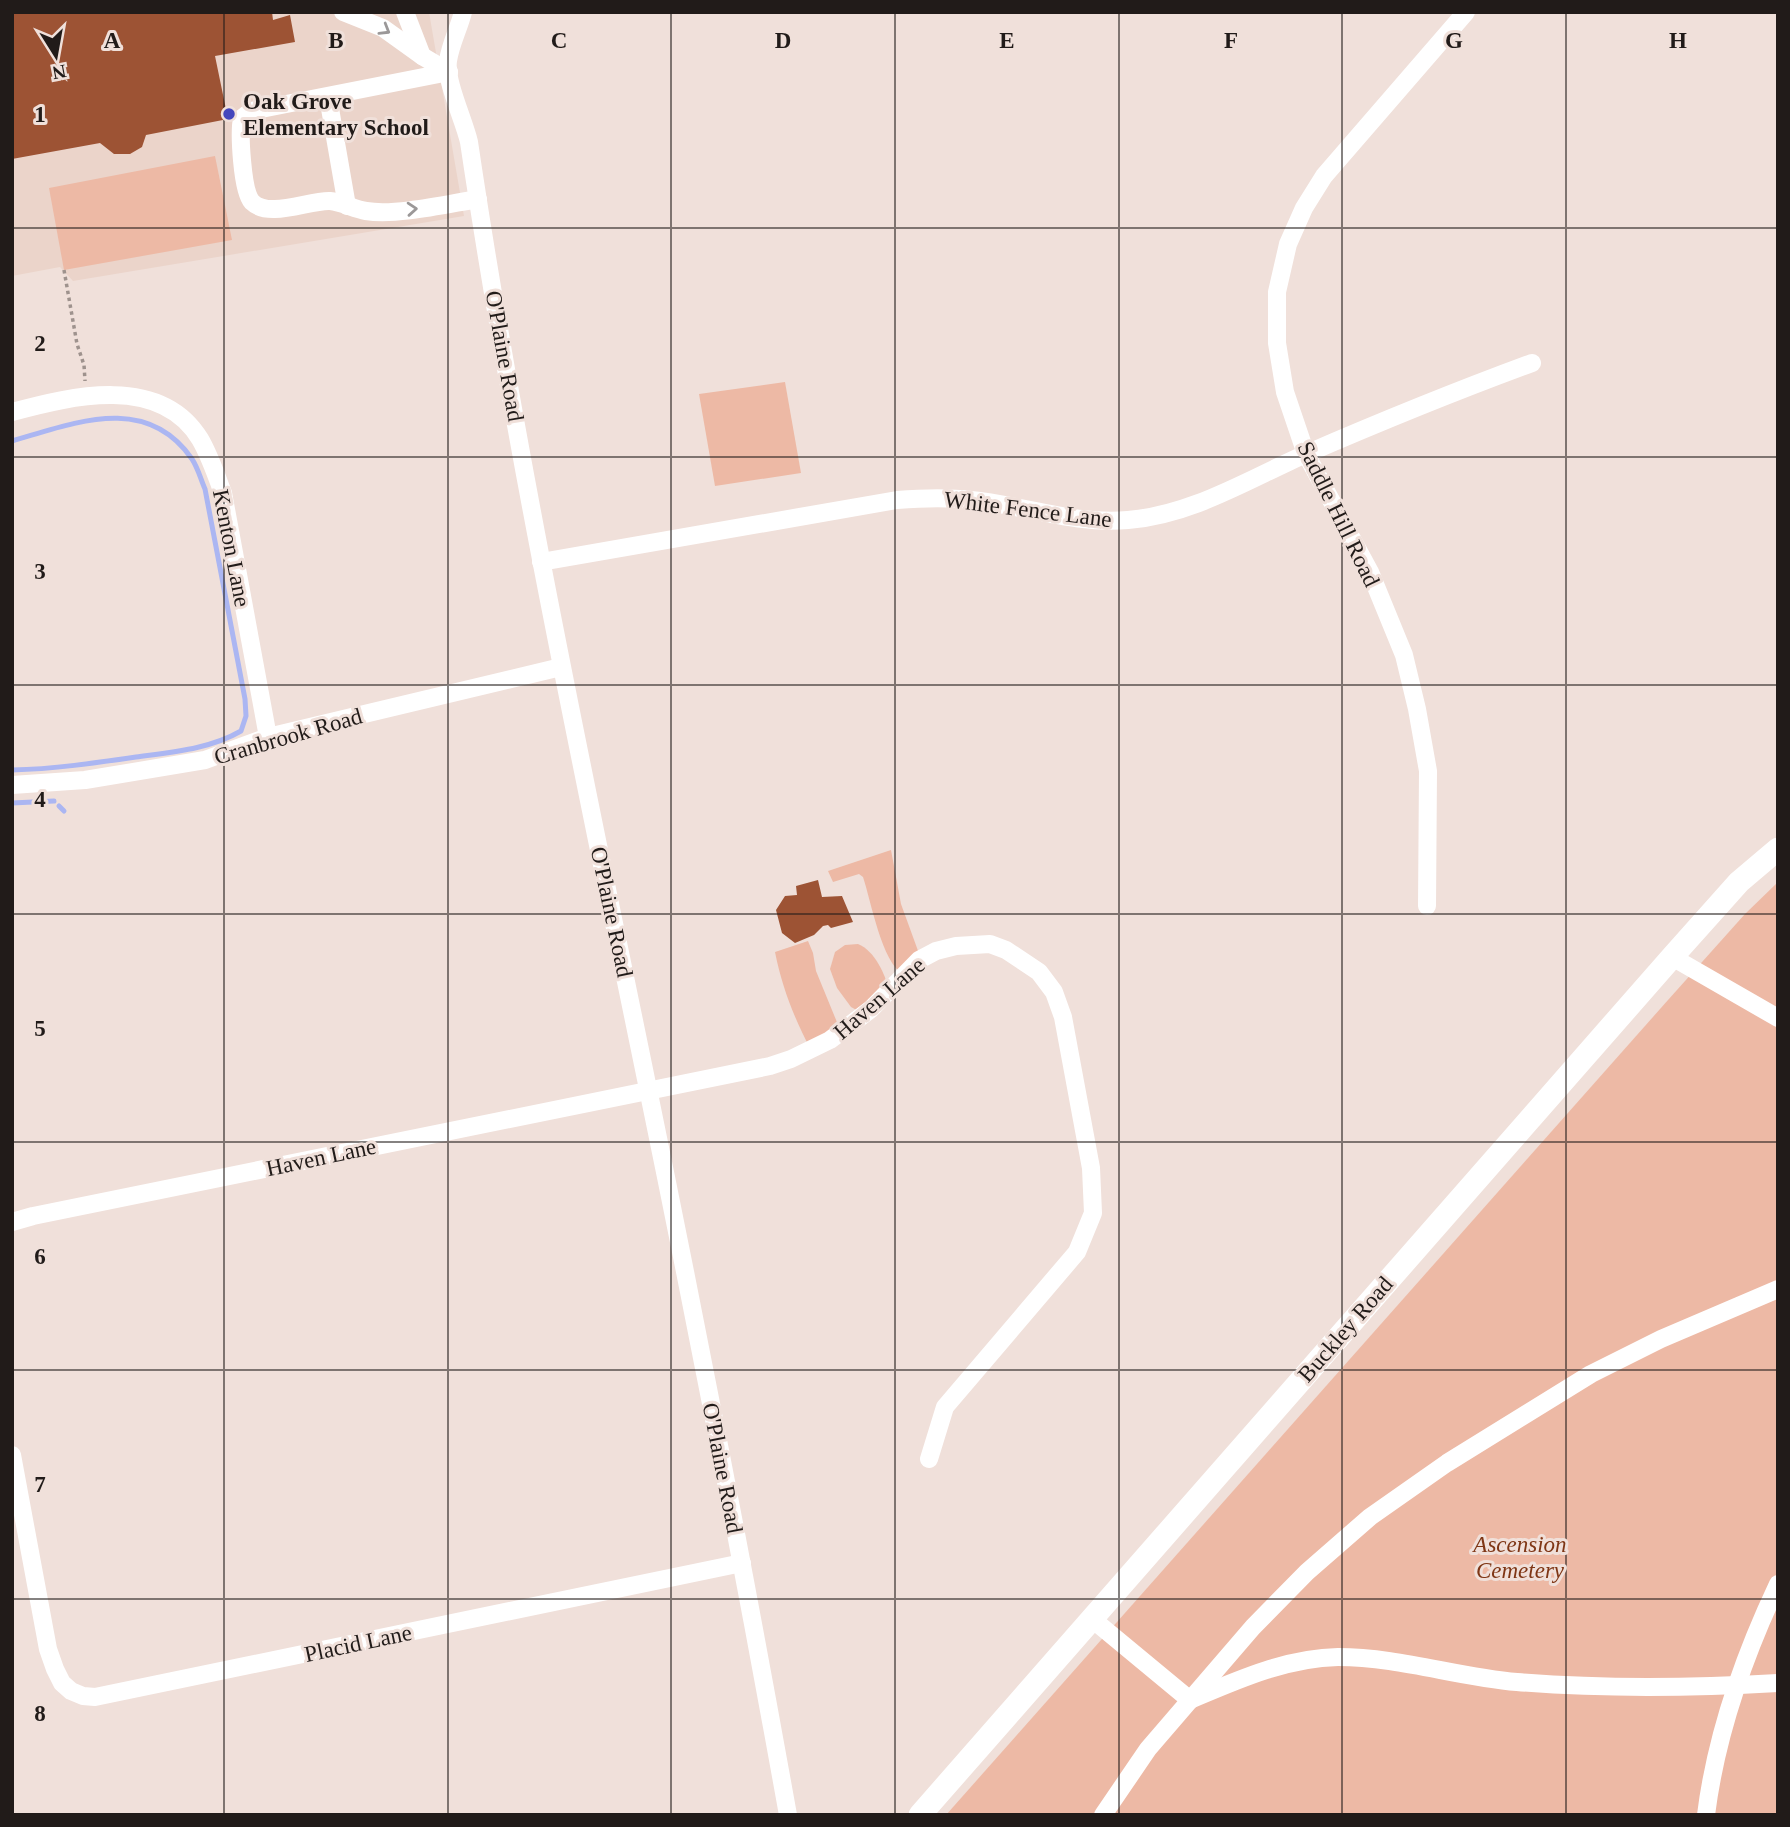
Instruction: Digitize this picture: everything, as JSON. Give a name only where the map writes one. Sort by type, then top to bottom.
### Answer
[{"type":"main road","name":"Buckley Road","points":[[920,1815],[1739,881],[1778,849]]},
{"type":"street","points":[[343,12],[383,28],[449,72]]},
{"type":"street","points":[[405,12],[422,56]]},
{"type":"street","name":"O'Plaine Road","points":[[463,12],[448,62],[451,88],[470,142],[541,562],[742,1563],[788,1815]]},
{"type":"street","name":"Saddle Hill Road","points":[[1427,906],[1428,771],[1404,654],[1370,572],[1306,454],[1285,392],[1277,343],[1277,292],[1288,244],[1304,208],[1324,176],[1466,12]]},
{"type":"street","points":[[449,72],[251,111],[242,118],[240,132],[247,188],[251,201],[265,209],[332,201],[368,212],[392,211],[478,199]]},
{"type":"street","points":[[328,97],[347,206]]},
{"type":"street","name":"White Fence Lane","points":[[541,562],[897,500],[972,500],[1094,520],[1129,520],[1166,514],[1212,498],[1306,454],[1532,363]]},
{"type":"street","name":"Kenton Lane","points":[[12,412],[87,396],[118,395],[148,399],[175,413],[198,436],[223,493],[268,737]]},
{"type":"street","name":"Cranbrook Road","points":[[12,785],[85,780],[205,760],[268,737],[561,667]]},
{"type":"street","name":"Haven Lane","points":[[12,1222],[769,1066],[831,1040],[871,1009],[919,960],[936,951],[956,946],[990,944],[1006,950],[1039,972],[1054,992],[1063,1017],[1091,1168],[1093,1213],[1077,1252],[945,1407],[929,1459]]},
{"type":"street","points":[[1672,957],[1778,1018]]},
{"type":"street","points":[[1103,1815],[1148,1749],[1281,1597],[1336,1545],[1403,1492],[1536,1407],[1625,1356],[1778,1289]]},
{"type":"street","name":"Placid Lane","points":[[12,1455],[48,1649],[62,1683],[83,1696],[95,1697],[742,1563]]},
{"type":"street","points":[[1706,1815],[1720,1744],[1737,1685],[1759,1623],[1778,1584]]},
{"type":"street","points":[[1091,1618],[1190,1700]]},
{"type":"street","points":[[1190,1700],[1278,1666],[1336,1657],[1371,1659],[1513,1682],[1560,1685],[1625,1688],[1778,1683]]},
{"type":"path","points":[[64,270],[77,344],[84,365],[87,396]]},
{"type":"shaded area","name":"Oak Grove Elementary School","points":[[12,12],[429,12],[464,216],[73,281],[60,267],[12,276]]},
{"type":"green space","points":[[215,156],[232,240],[64,270],[49,188]]},
{"type":"green space","points":[[785,382],[801,473],[715,486],[699,394]]},
{"type":"green space","points":[[891,850],[901,904],[921,959],[903,974],[889,958],[883,945],[863,877],[859,874],[833,882],[828,871]]},
{"type":"green space","name":"Ascension Cemetery","points":[[1778,882],[1778,1815],[946,1815],[1668,1000],[1745,914]]},
{"type":"green space","points":[[808,941],[816,971],[841,1032],[811,1050],[789,1002],[775,952]]},
{"type":"green space","points":[[858,944],[874,957],[889,990],[864,1014],[851,1007],[837,988],[830,969],[835,952],[845,945]]},
{"type":"building","points":[[12,12],[272,12],[273,20],[290,15],[295,42],[215,56],[228,119],[146,135],[142,147],[130,154],[114,154],[100,143],[12,159]]},
{"type":"building","points":[[818,880],[822,897],[842,896],[853,922],[831,928],[828,925],[823,926],[814,935],[795,943],[782,933],[776,910],[785,896],[797,895],[796,886]]},
{"type":"waterway","points":[[12,441],[85,421],[108,418],[131,420],[153,426],[174,439],[192,459],[205,489],[246,716],[241,731],[204,746],[90,763],[12,770]]},
{"type":"waterway","points":[[12,803],[54,801]]},
{"type":"waterway","points":[[59,806],[64,811]]},
{"type":"place","name":"Oak Grove Elementary School","points":[[229,114]]}]
